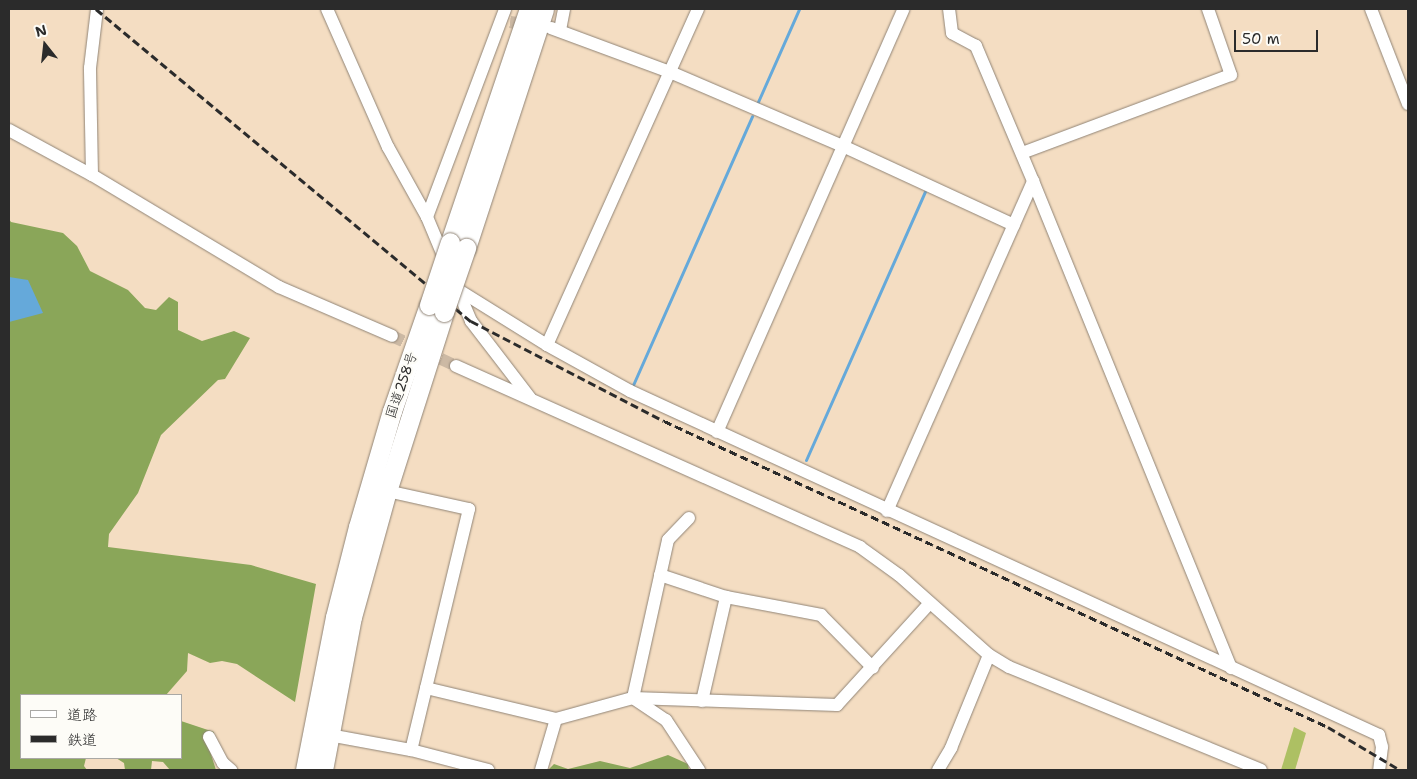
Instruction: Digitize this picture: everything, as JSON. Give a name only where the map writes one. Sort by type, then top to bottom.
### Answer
[{"type":"highway","name":"国道258号","points":[[458,245],[529,9]]},
{"type":"highway","name":"国道258号","points":[[305,770],[335,618],[358,527],[392,411],[436,308],[544,9]]},
{"type":"highway","name":"国道258号","points":[[323,770],[352,617],[436,308]]},
{"type":"street","points":[[92,175],[90,68],[97,9]]},
{"type":"street","points":[[327,9],[388,147],[427,217],[471,321],[531,400]]},
{"type":"street","points":[[564,9],[555,29],[670,72],[845,147],[1014,225]]},
{"type":"street","points":[[547,345],[698,9]]},
{"type":"street","points":[[716,432],[845,147],[904,9]]},
{"type":"street","points":[[948,9],[952,33],[976,46],[1022,154],[1231,668]]},
{"type":"street","points":[[1022,154],[1231,75],[1208,9]]},
{"type":"street","points":[[1371,9],[1408,104]]},
{"type":"street","points":[[427,217],[506,17]]},
{"type":"street","points":[[9,130],[92,175],[280,286],[392,336]]},
{"type":"street","points":[[887,511],[1033,181]]},
{"type":"street","points":[[457,289],[547,345],[716,432],[1379,735],[1382,747],[1379,770]]},
{"type":"street","points":[[456,366],[860,547],[898,575],[989,655],[1053,687],[1261,770]]},
{"type":"street","points":[[387,491],[469,509],[411,750]]},
{"type":"street","points":[[632,698],[668,540],[689,518]]},
{"type":"street","points":[[660,576],[726,597],[821,615],[873,668]]},
{"type":"street","points":[[702,701],[726,597]]},
{"type":"street","points":[[426,688],[556,719],[632,698],[837,704],[873,668],[929,604]]},
{"type":"street","points":[[938,770],[951,748],[989,655]]},
{"type":"street","points":[[632,698],[666,720],[699,770]]},
{"type":"street","points":[[541,770],[556,719]]},
{"type":"street","points":[[329,735],[411,750],[488,770]]},
{"type":"street","points":[[209,738],[223,763],[231,770]]},
{"type":"green space","points":[[9,219],[11,222],[63,233],[77,246],[90,271],[128,290],[145,308],[156,310],[169,297],[178,302],[178,330],[202,341],[234,331],[250,338],[225,379],[218,380],[161,435],[138,493],[109,534],[108,547],[251,565],[316,584],[295,702],[237,664],[222,661],[210,663],[188,653],[187,671],[167,694],[20,694],[20,759],[86,759],[84,766],[87,770],[9,770]]},
{"type":"green space","points":[[182,721],[214,732],[213,743],[209,748],[216,770],[170,770],[163,762],[152,761],[151,770],[125,770],[124,763],[118,759],[182,759]]},
{"type":"green space","points":[[1294,727],[1306,733],[1295,770],[1281,770]]},
{"type":"green space","points":[[668,755],[688,764],[689,770],[548,770],[554,764],[568,769],[600,761],[630,768]]},
{"type":"water","points":[[9,277],[28,280],[43,313],[9,322]]},
{"type":"waterway","points":[[757,104],[799,9]]},
{"type":"waterway","points":[[633,385],[752,116]]},
{"type":"waterway","points":[[806,460],[926,189]]},
{"type":"tunnel","points":[[510,22],[532,25]]},
{"type":"tunnel","points":[[392,336],[456,366]]},
{"type":"railway","points":[[96,9],[471,321],[664,421],[1328,727],[1400,770]]}]
